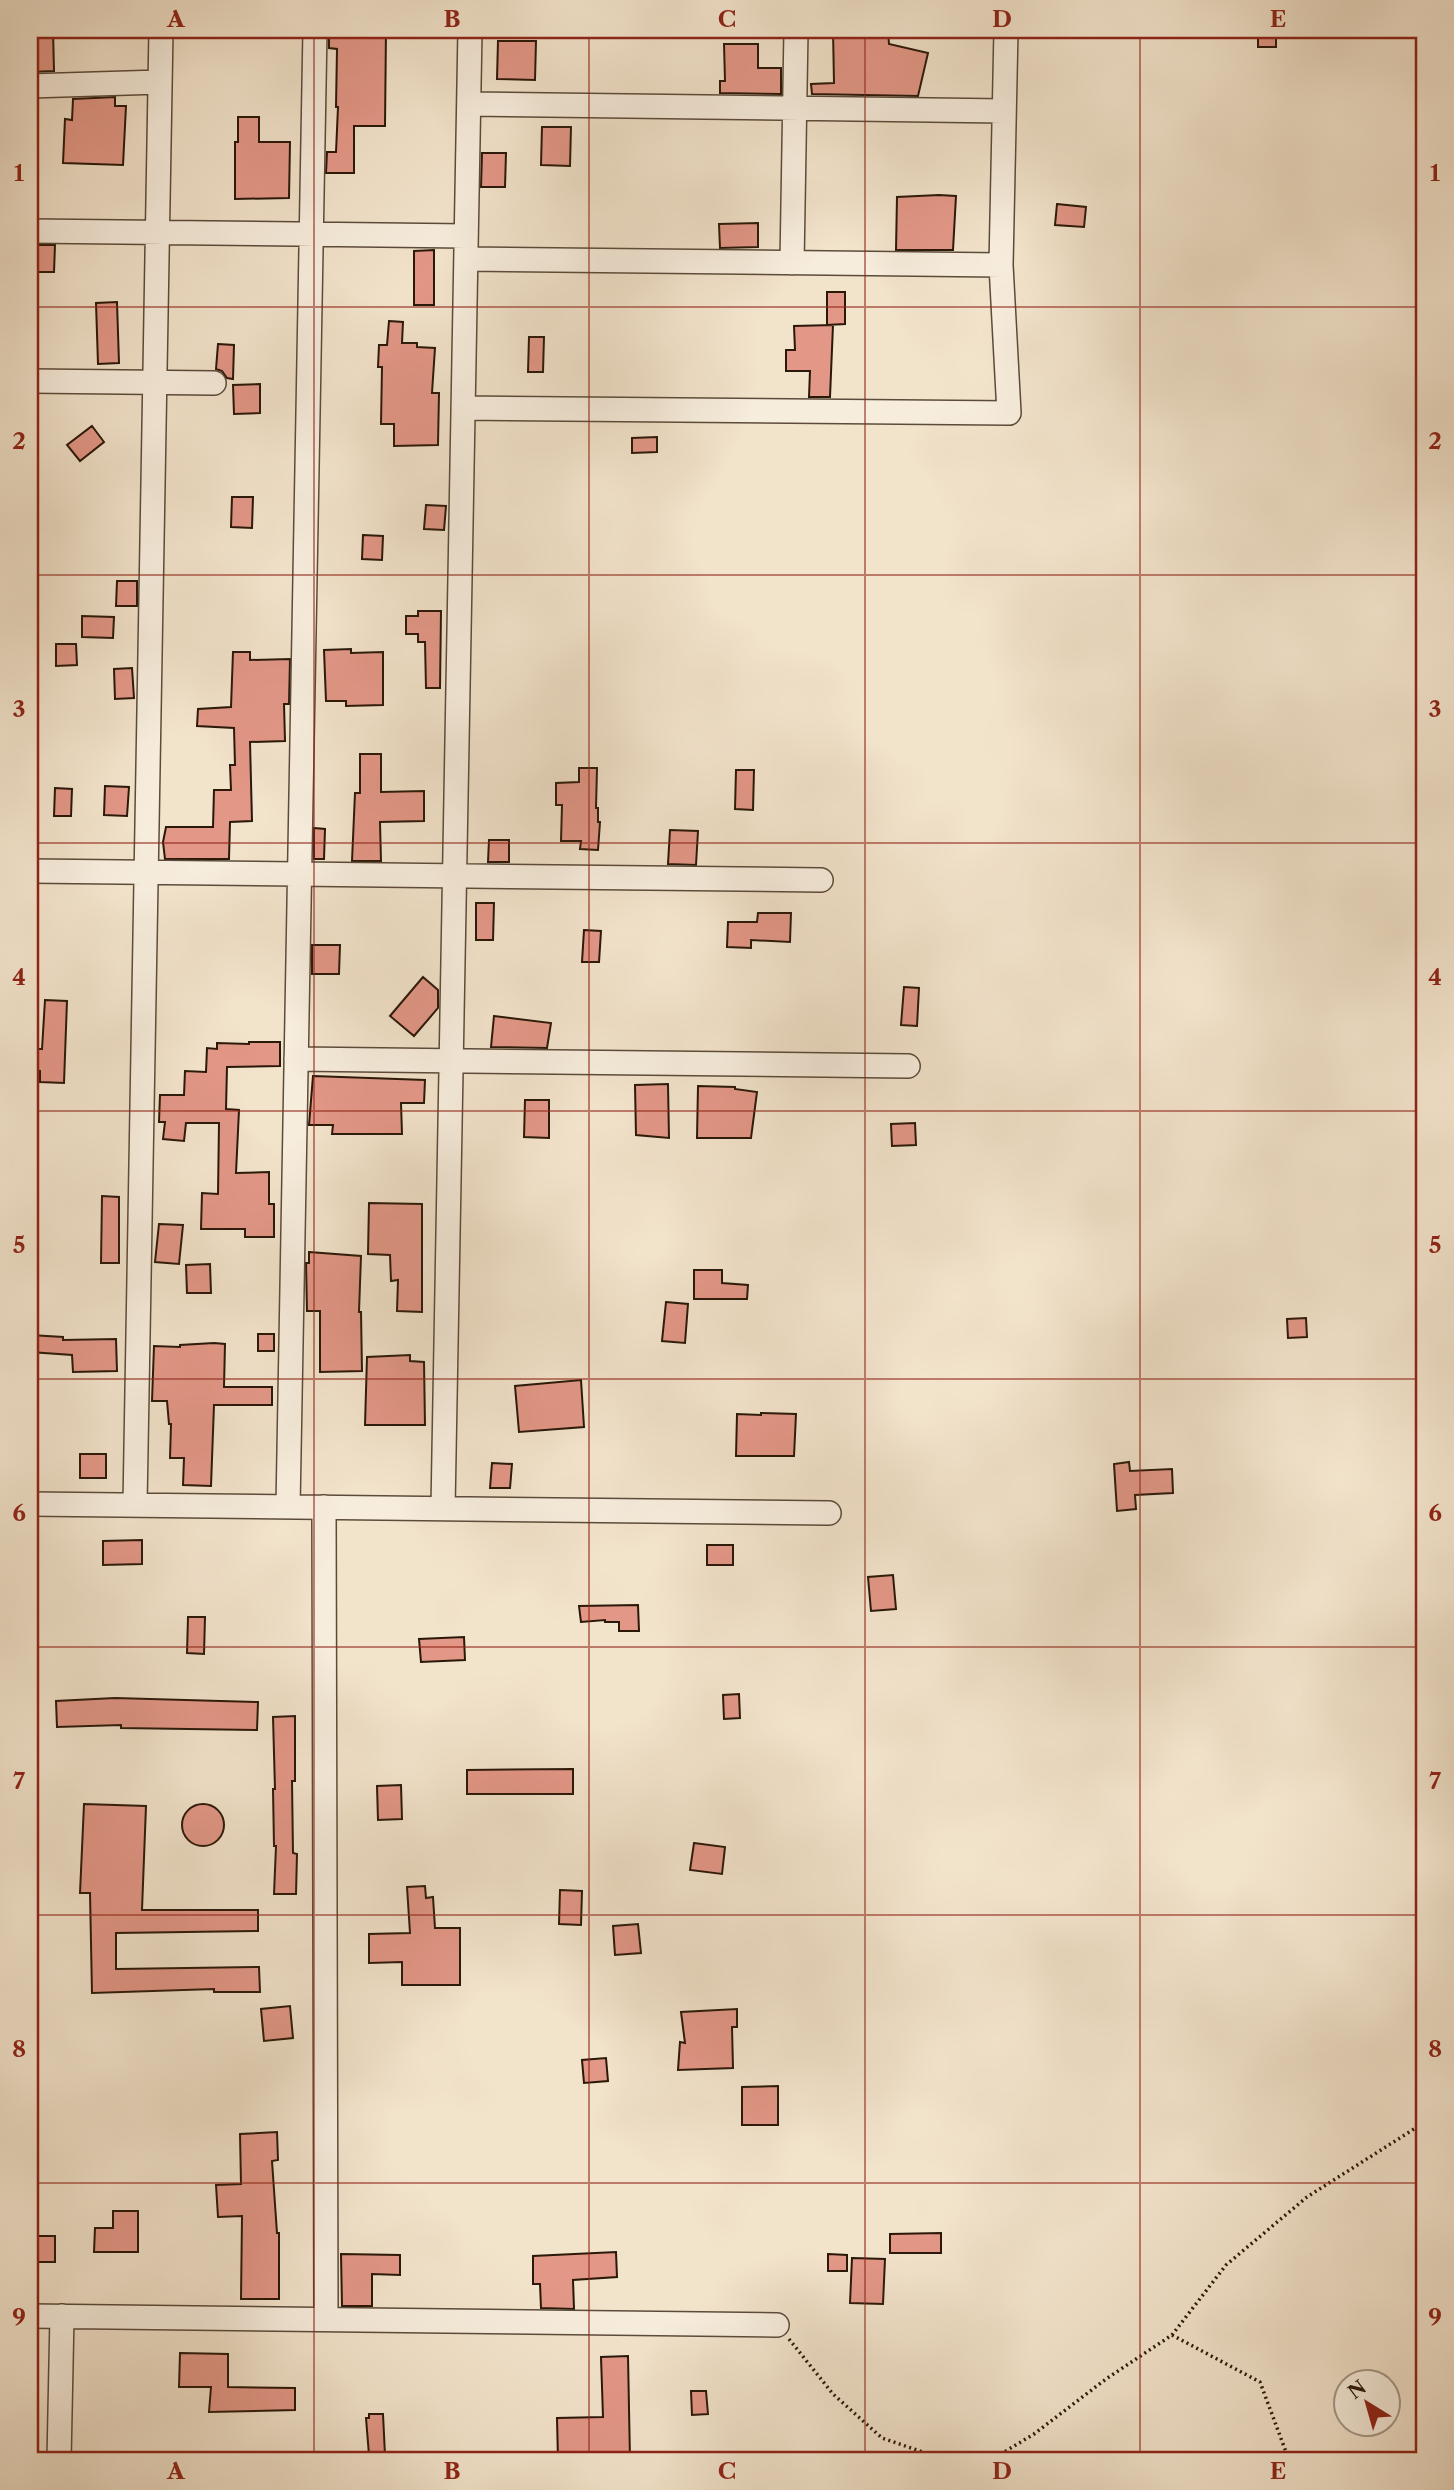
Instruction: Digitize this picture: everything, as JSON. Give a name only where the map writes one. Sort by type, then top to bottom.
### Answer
[{"type":"street","points":[[135,1505],[161,30]]},
{"type":"street","points":[[288,1507],[315,30]]},
{"type":"street","points":[[443,1508],[470,30]]},
{"type":"street","points":[[792,263],[796,30]]},
{"type":"street","points":[[463,408],[1009,413],[1002,265],[1006,30]]},
{"type":"street","points":[[30,86],[160,82]]},
{"type":"street","points":[[469,104],[1004,111]]},
{"type":"street","points":[[30,231],[467,236]]},
{"type":"street","points":[[466,259],[1002,265]]},
{"type":"street","points":[[30,381],[214,383]]},
{"type":"street","points":[[30,871],[821,880]]},
{"type":"street","points":[[296,1059],[908,1066]]},
{"type":"street","points":[[30,1504],[829,1513]]},
{"type":"street","points":[[324,1507],[326,2319]]},
{"type":"street","points":[[30,2316],[777,2325]]},
{"type":"street","points":[[60,2460],[62,2316]]},
{"type":"path","points":[[991,2460],[1034,2434],[1106,2379],[1172,2335],[1226,2265],[1307,2197],[1424,2120]]},
{"type":"path","points":[[777,2325],[833,2394],[882,2438],[946,2460]]},
{"type":"path","points":[[1172,2335],[1260,2382],[1289,2460]]},
{"type":"building","points":[[30,30],[53,30],[54,71],[30,72]]},
{"type":"building","points":[[329,30],[386,30],[385,126],[354,126],[354,173],[326,173],[327,152],[336,152],[338,107],[337,49],[329,48]]},
{"type":"building","points":[[833,30],[888,30],[889,44],[928,53],[918,96],[812,94],[811,84],[834,83]]},
{"type":"building","points":[[1258,30],[1276,30],[1276,47],[1258,47]]},
{"type":"building","points":[[498,41],[536,41],[535,80],[497,79]]},
{"type":"building","points":[[724,44],[758,44],[758,68],[781,68],[781,94],[720,93],[720,81],[725,81]]},
{"type":"building","points":[[115,97],[115,106],[126,106],[123,165],[63,163],[65,119],[72,120],[73,99]]},
{"type":"building","points":[[238,117],[259,117],[259,142],[290,142],[289,198],[235,199]]},
{"type":"building","points":[[542,127],[571,127],[570,166],[541,165]]},
{"type":"building","points":[[482,153],[506,153],[505,187],[481,187]]},
{"type":"building","points":[[956,196],[953,250],[896,250],[897,197]]},
{"type":"building","points":[[1057,204],[1086,207],[1084,227],[1055,225]]},
{"type":"building","points":[[758,223],[758,247],[720,248],[719,224]]},
{"type":"building","points":[[30,245],[55,245],[54,272],[30,272]]},
{"type":"building","points":[[434,250],[434,305],[414,305],[414,251]]},
{"type":"building","points":[[827,292],[845,292],[845,324],[827,325]]},
{"type":"building","points":[[117,302],[119,363],[98,364],[96,303]]},
{"type":"building","points":[[389,321],[403,322],[402,343],[417,343],[417,347],[435,348],[432,393],[439,393],[438,445],[394,446],[394,424],[381,424],[382,367],[378,367],[379,345],[387,345]]},
{"type":"building","points":[[833,325],[830,397],[809,397],[810,371],[786,371],[786,350],[795,350],[794,326]]},
{"type":"building","points":[[529,337],[544,337],[543,372],[528,372]]},
{"type":"building","points":[[218,344],[234,345],[233,379],[227,378],[222,371],[216,369]]},
{"type":"building","points":[[260,384],[260,413],[234,414],[233,385]]},
{"type":"building","points":[[92,426],[104,442],[80,461],[67,445]]},
{"type":"building","points":[[657,437],[657,452],[632,453],[632,438]]},
{"type":"building","points":[[232,497],[253,497],[252,528],[231,527]]},
{"type":"building","points":[[426,505],[446,506],[444,530],[424,529]]},
{"type":"building","points":[[363,535],[383,536],[382,560],[362,559]]},
{"type":"building","points":[[117,581],[137,581],[137,606],[116,606]]},
{"type":"building","points":[[418,611],[441,611],[440,688],[426,688],[425,642],[418,642],[418,634],[406,634],[406,616],[418,616]]},
{"type":"building","points":[[82,616],[114,617],[113,638],[82,637]]},
{"type":"building","points":[[56,644],[76,644],[77,665],[56,666]]},
{"type":"building","points":[[351,649],[351,653],[383,652],[383,705],[346,706],[346,701],[326,701],[324,650]]},
{"type":"building","points":[[233,652],[250,652],[250,660],[290,659],[289,704],[284,704],[285,741],[250,742],[252,821],[230,822],[229,859],[165,859],[163,842],[166,827],[213,827],[214,790],[231,790],[230,765],[235,765],[234,728],[197,726],[198,709],[231,707]]},
{"type":"building","points":[[132,668],[134,698],[115,699],[114,669]]},
{"type":"building","points":[[360,754],[381,754],[381,792],[424,791],[424,821],[380,822],[381,861],[352,861],[355,793],[360,793]]},
{"type":"building","points":[[579,768],[597,768],[596,808],[600,822],[598,850],[580,849],[581,841],[561,841],[562,805],[556,805],[556,783],[579,782]]},
{"type":"building","points":[[736,770],[754,770],[753,810],[735,809]]},
{"type":"building","points":[[105,786],[129,787],[127,816],[104,815]]},
{"type":"building","points":[[55,788],[72,789],[71,816],[54,816]]},
{"type":"building","points":[[314,828],[325,829],[324,859],[314,859]]},
{"type":"building","points":[[670,830],[698,831],[696,865],[668,864]]},
{"type":"building","points":[[489,840],[509,840],[509,862],[488,862]]},
{"type":"building","points":[[476,903],[494,903],[493,940],[476,940]]},
{"type":"building","points":[[758,913],[791,913],[790,942],[751,940],[751,948],[727,947],[728,922],[757,922]]},
{"type":"building","points":[[584,930],[601,931],[599,962],[582,962]]},
{"type":"building","points":[[312,945],[340,945],[339,974],[312,974]]},
{"type":"building","points":[[423,977],[438,990],[438,1008],[414,1036],[390,1016]]},
{"type":"building","points":[[904,987],[919,988],[917,1026],[901,1025]]},
{"type":"building","points":[[45,1000],[67,1001],[64,1083],[40,1082],[40,1071],[31,1070],[32,1049],[42,1049]]},
{"type":"building","points":[[494,1016],[551,1023],[547,1048],[491,1047]]},
{"type":"building","points":[[280,1042],[280,1066],[227,1067],[226,1109],[239,1110],[236,1173],[269,1172],[269,1204],[274,1204],[274,1237],[245,1237],[245,1229],[201,1229],[202,1193],[218,1194],[219,1123],[186,1123],[184,1141],[163,1139],[165,1122],[159,1122],[160,1095],[184,1095],[185,1071],[206,1072],[207,1048],[217,1049],[217,1043]]},
{"type":"building","points":[[313,1076],[425,1080],[424,1103],[401,1103],[402,1134],[332,1134],[333,1125],[309,1125]]},
{"type":"building","points":[[668,1084],[669,1138],[636,1135],[635,1085]]},
{"type":"building","points":[[698,1086],[735,1087],[757,1092],[751,1138],[697,1138]]},
{"type":"building","points":[[525,1100],[549,1100],[549,1138],[524,1137]]},
{"type":"building","points":[[915,1123],[916,1145],[892,1146],[891,1124]]},
{"type":"building","points":[[102,1196],[119,1197],[119,1263],[101,1263]]},
{"type":"building","points":[[369,1203],[422,1204],[422,1312],[397,1311],[398,1280],[391,1281],[390,1255],[368,1254]]},
{"type":"building","points":[[159,1224],[183,1225],[179,1264],[155,1262]]},
{"type":"building","points":[[309,1252],[361,1256],[359,1312],[362,1371],[320,1372],[320,1311],[307,1311],[306,1263],[309,1263]]},
{"type":"building","points":[[210,1264],[211,1293],[187,1293],[186,1265]]},
{"type":"building","points":[[694,1270],[722,1270],[722,1283],[748,1285],[747,1299],[694,1299]]},
{"type":"building","points":[[666,1302],[688,1304],[685,1343],[662,1341]]},
{"type":"building","points":[[1306,1318],[1307,1337],[1288,1338],[1287,1319]]},
{"type":"building","points":[[258,1334],[274,1334],[274,1351],[258,1351]]},
{"type":"building","points":[[30,1335],[63,1337],[63,1340],[116,1339],[117,1371],[73,1372],[72,1355],[30,1352]]},
{"type":"building","points":[[225,1344],[224,1387],[272,1387],[272,1405],[214,1405],[211,1486],[183,1485],[184,1458],[170,1458],[171,1424],[167,1401],[152,1401],[154,1346],[180,1347]]},
{"type":"building","points":[[410,1355],[410,1361],[424,1362],[425,1425],[365,1425],[367,1357]]},
{"type":"building","points":[[581,1380],[584,1427],[519,1432],[515,1386]]},
{"type":"building","points":[[737,1414],[796,1414],[794,1456],[736,1456]]},
{"type":"building","points":[[80,1454],[106,1454],[106,1478],[80,1478]]},
{"type":"building","points":[[1129,1462],[1130,1471],[1172,1469],[1173,1493],[1135,1495],[1136,1509],[1117,1511],[1114,1464]]},
{"type":"building","points":[[492,1463],[512,1464],[510,1488],[490,1488]]},
{"type":"building","points":[[142,1540],[142,1564],[103,1565],[103,1541]]},
{"type":"building","points":[[707,1545],[733,1545],[733,1565],[707,1565]]},
{"type":"building","points":[[893,1575],[896,1609],[871,1611],[868,1577]]},
{"type":"building","points":[[638,1605],[639,1631],[619,1631],[619,1622],[581,1622],[579,1606]]},
{"type":"building","points":[[188,1617],[205,1617],[204,1654],[187,1653]]},
{"type":"building","points":[[464,1637],[465,1660],[421,1662],[419,1639]]},
{"type":"building","points":[[739,1694],[740,1718],[724,1719],[723,1695]]},
{"type":"building","points":[[115,1698],[258,1702],[257,1730],[121,1728],[121,1725],[57,1727],[56,1701]]},
{"type":"building","points":[[295,1716],[295,1781],[292,1781],[293,1853],[297,1854],[296,1894],[274,1894],[276,1846],[273,1717]]},
{"type":"building","points":[[573,1769],[573,1794],[467,1794],[467,1770]]},
{"type":"building","points":[[401,1785],[402,1819],[378,1820],[377,1786]]},
{"type":"building","points":[[84,1804],[146,1806],[142,1910],[258,1910],[258,1931],[116,1933],[116,1969],[259,1967],[260,1992],[214,1992],[214,1989],[92,1993],[90,1893],[80,1893]]},
{"type":"building","points":[[203,1804],[218,1810],[224,1825],[218,1840],[203,1846],[188,1840],[182,1825],[188,1810]]},
{"type":"building","points":[[694,1843],[725,1847],[722,1874],[690,1870]]},
{"type":"building","points":[[425,1886],[426,1898],[433,1897],[435,1928],[460,1928],[460,1985],[402,1985],[402,1962],[369,1963],[369,1934],[410,1933],[407,1887]]},
{"type":"building","points":[[560,1890],[582,1891],[581,1925],[559,1924]]},
{"type":"building","points":[[638,1924],[641,1953],[615,1955],[613,1926]]},
{"type":"building","points":[[290,2006],[293,2038],[264,2041],[261,2009]]},
{"type":"building","points":[[737,2009],[737,2027],[732,2027],[733,2068],[678,2070],[680,2042],[685,2043],[681,2012]]},
{"type":"building","points":[[606,2058],[608,2081],[584,2083],[582,2060]]},
{"type":"building","points":[[778,2086],[778,2125],[742,2125],[742,2087]]},
{"type":"building","points":[[277,2132],[278,2160],[272,2161],[279,2233],[279,2299],[241,2299],[242,2216],[218,2217],[216,2185],[241,2184],[240,2134]]},
{"type":"building","points":[[113,2211],[138,2211],[138,2252],[94,2252],[95,2228],[113,2228]]},
{"type":"building","points":[[941,2233],[941,2253],[890,2253],[890,2234]]},
{"type":"building","points":[[30,2236],[55,2236],[55,2262],[30,2262]]},
{"type":"building","points":[[616,2252],[617,2277],[573,2280],[574,2309],[541,2308],[540,2284],[533,2284],[533,2256]]},
{"type":"building","points":[[341,2254],[400,2255],[400,2275],[372,2274],[372,2306],[342,2306]]},
{"type":"building","points":[[828,2254],[847,2255],[847,2271],[828,2271]]},
{"type":"building","points":[[852,2258],[885,2259],[883,2304],[850,2303]]},
{"type":"building","points":[[180,2353],[228,2354],[228,2387],[295,2388],[295,2410],[209,2412],[211,2387],[179,2387]]},
{"type":"building","points":[[628,2356],[630,2460],[558,2460],[557,2418],[603,2417],[601,2357]]},
{"type":"building","points":[[691,2391],[706,2391],[708,2414],[692,2415]]},
{"type":"building","points":[[369,2414],[383,2414],[385,2455],[369,2455],[366,2418],[369,2418]]}]
